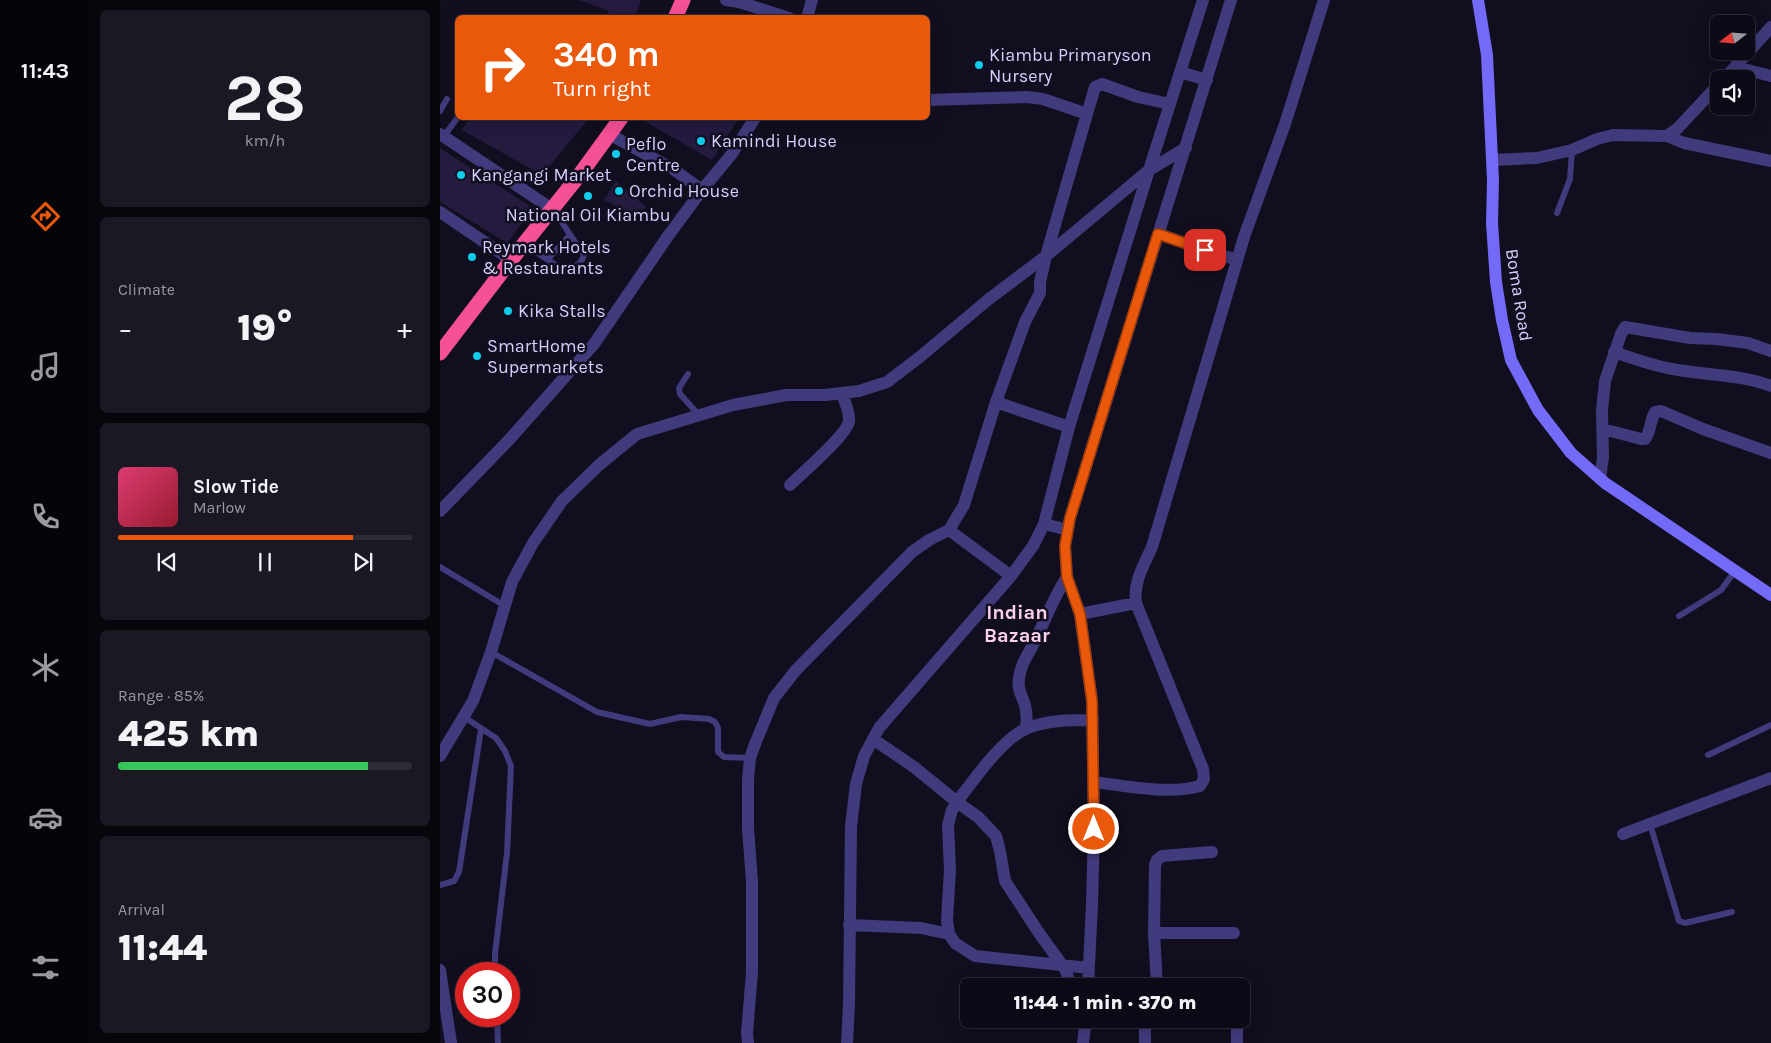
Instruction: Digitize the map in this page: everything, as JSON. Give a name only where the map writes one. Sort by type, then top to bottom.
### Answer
[{"type":"highway","points":[[676,15],[683,0]]},
{"type":"highway","points":[[440,353],[620,120]]},
{"type":"main road","name":"Boma Road","points":[[1478,0],[1487,55],[1492,160],[1492,223],[1496,282],[1511,360],[1538,410],[1571,453],[1600,479],[1771,595]]},
{"type":"street","points":[[726,0],[739,2],[780,15]]},
{"type":"street","points":[[808,15],[812,0]]},
{"type":"street","points":[[846,1043],[849,1004],[851,826],[856,784],[864,756],[878,728],[1011,576],[1032,546],[1044,524],[1069,427],[1203,0]]},
{"type":"street","points":[[1088,978],[1094,782],[1092,701],[1080,614],[1067,577],[1065,546],[1070,518],[1231,0]]},
{"type":"street","points":[[1094,782],[1168,790],[1200,786],[1204,778],[1134,594],[1138,578],[1152,546],[1244,237],[1285,124],[1324,0]]},
{"type":"street","points":[[1732,70],[1771,27]]},
{"type":"street","points":[[1735,67],[1771,76]]},
{"type":"street","points":[[1180,72],[1207,80]]},
{"type":"street","points":[[748,1043],[747,1034],[752,972],[752,882],[748,828],[750,758],[774,698],[796,670],[912,552],[929,540],[949,530],[964,505],[996,402],[1025,322],[1040,293],[1040,282],[1046,256],[1094,90],[1098,85],[1102,84],[1138,97],[1170,104]]},
{"type":"street","points":[[1667,136],[1677,129],[1710,94]]},
{"type":"street","points":[[930,100],[1027,97],[1043,99],[1087,114]]},
{"type":"street","points":[[440,511],[508,441],[594,344],[702,190],[731,154],[755,120]]},
{"type":"street","points":[[609,134],[673,169],[702,190]]},
{"type":"street","points":[[442,135],[552,209]]},
{"type":"street","points":[[1492,160],[1538,158],[1572,150],[1597,139],[1613,135],[1667,136],[1684,143],[1771,161]]},
{"type":"street","points":[[440,756],[473,701],[491,652],[512,582],[533,544],[562,501],[599,465],[637,434],[668,426],[698,414],[734,405],[786,395],[842,394],[888,382],[989,299],[1046,256],[1149,170],[1186,148]]},
{"type":"street","points":[[440,212],[511,260]]},
{"type":"street","points":[[1158,234],[1237,260]]},
{"type":"street","points":[[1600,479],[1604,457],[1602,410],[1605,381],[1614,352],[1625,327],[1690,338],[1748,343],[1771,351]]},
{"type":"street","points":[[1614,352],[1678,370],[1771,386]]},
{"type":"street","points":[[790,485],[830,447],[847,427],[849,420],[848,409],[842,394]]},
{"type":"street","points":[[996,402],[1069,427]]},
{"type":"street","points":[[1603,429],[1641,440],[1645,439],[1655,412],[1662,411],[1703,429],[1771,453]]},
{"type":"street","points":[[1044,524],[1068,530]]},
{"type":"street","points":[[949,530],[1011,576]]},
{"type":"street","points":[[1026,728],[1026,709],[1019,692],[1018,680],[1021,666],[1034,644],[1057,592],[1067,577]]},
{"type":"street","points":[[1080,614],[1136,603]]},
{"type":"street","points":[[1089,968],[975,956],[955,943],[949,934],[947,920],[950,870],[948,824],[952,810],[957,802],[992,757],[1026,728],[1064,721],[1093,720]]},
{"type":"street","points":[[873,739],[978,817],[996,836],[1005,881],[1062,964],[1068,978]]},
{"type":"street","points":[[1623,834],[1771,778]]},
{"type":"street","points":[[1157,978],[1154,933],[1154,866],[1162,856],[1212,852]]},
{"type":"street","points":[[849,925],[921,928],[949,934]]},
{"type":"street","points":[[1154,933],[1234,934]]},
{"type":"street","points":[[440,970],[451,1043]]},
{"type":"street","points":[[1083,1043],[1085,1028]]},
{"type":"street","points":[[1145,1043],[1146,1028]]},
{"type":"street","points":[[1237,1028],[1237,1043]]},
{"type":"lane","points":[[440,111],[447,99]]},
{"type":"lane","points":[[442,135],[455,120]]},
{"type":"lane","points":[[1557,213],[1570,179],[1572,150]]},
{"type":"lane","points":[[524,244],[562,269],[573,268],[579,264],[584,255],[552,209]]},
{"type":"lane","points":[[548,259],[569,236]]},
{"type":"lane","points":[[688,374],[679,388],[680,394],[698,414]]},
{"type":"lane","points":[[440,567],[505,606]]},
{"type":"lane","points":[[1679,616],[1721,590],[1735,571]]},
{"type":"lane","points":[[491,652],[597,712],[650,724],[681,718],[709,719],[715,722],[718,728],[718,752],[724,757],[750,758]]},
{"type":"lane","points":[[464,717],[496,738],[505,751],[511,766],[507,853],[495,962]]},
{"type":"lane","points":[[1708,755],[1771,725]]},
{"type":"lane","points":[[440,885],[454,881],[459,872],[481,729]]},
{"type":"lane","points":[[1650,824],[1679,921],[1685,923],[1732,912]]},
{"type":"lane","points":[[497,1027],[498,1043]]},
{"type":"building","points":[[579,0],[641,0],[637,12],[632,15],[608,15],[609,11]]},
{"type":"building","name":"Kangangi Market","points":[[468,120],[587,120],[542,175],[462,130]]},
{"type":"building","name":"Kamindi House","points":[[645,120],[738,120],[712,160]]},
{"type":"building","name":"Kangangi Market","points":[[440,148],[533,208],[507,243],[440,202]]},
{"type":"building","name":"Orchid House","points":[[616,181],[646,207],[637,217],[604,200]]},
{"type":"place","name":"Kiambu Primaryson Nursery","points":[[979,65]]},
{"type":"place","name":"Kamindi House","points":[[701,141]]},
{"type":"place","name":"Peflo Centre","points":[[616,154]]},
{"type":"place","name":"Kangangi Market","points":[[461,175]]},
{"type":"place","name":"Orchid House","points":[[619,191]]},
{"type":"place","name":"National Oil Kiambu","points":[[588,196]]},
{"type":"place","name":"Reymark Hotels & Restaurants","points":[[472,257]]},
{"type":"place","name":"Kika Stalls","points":[[508,311]]},
{"type":"place","name":"SmartHome Supermarkets","points":[[477,356]]},
{"type":"district","name":"Indian Bazaar","points":[[1017,624]]},
{"type":"route","points":[[1094,829],[1092,701],[1080,614],[1067,577],[1065,546],[1070,518],[1158,234],[1205,250]]}]
